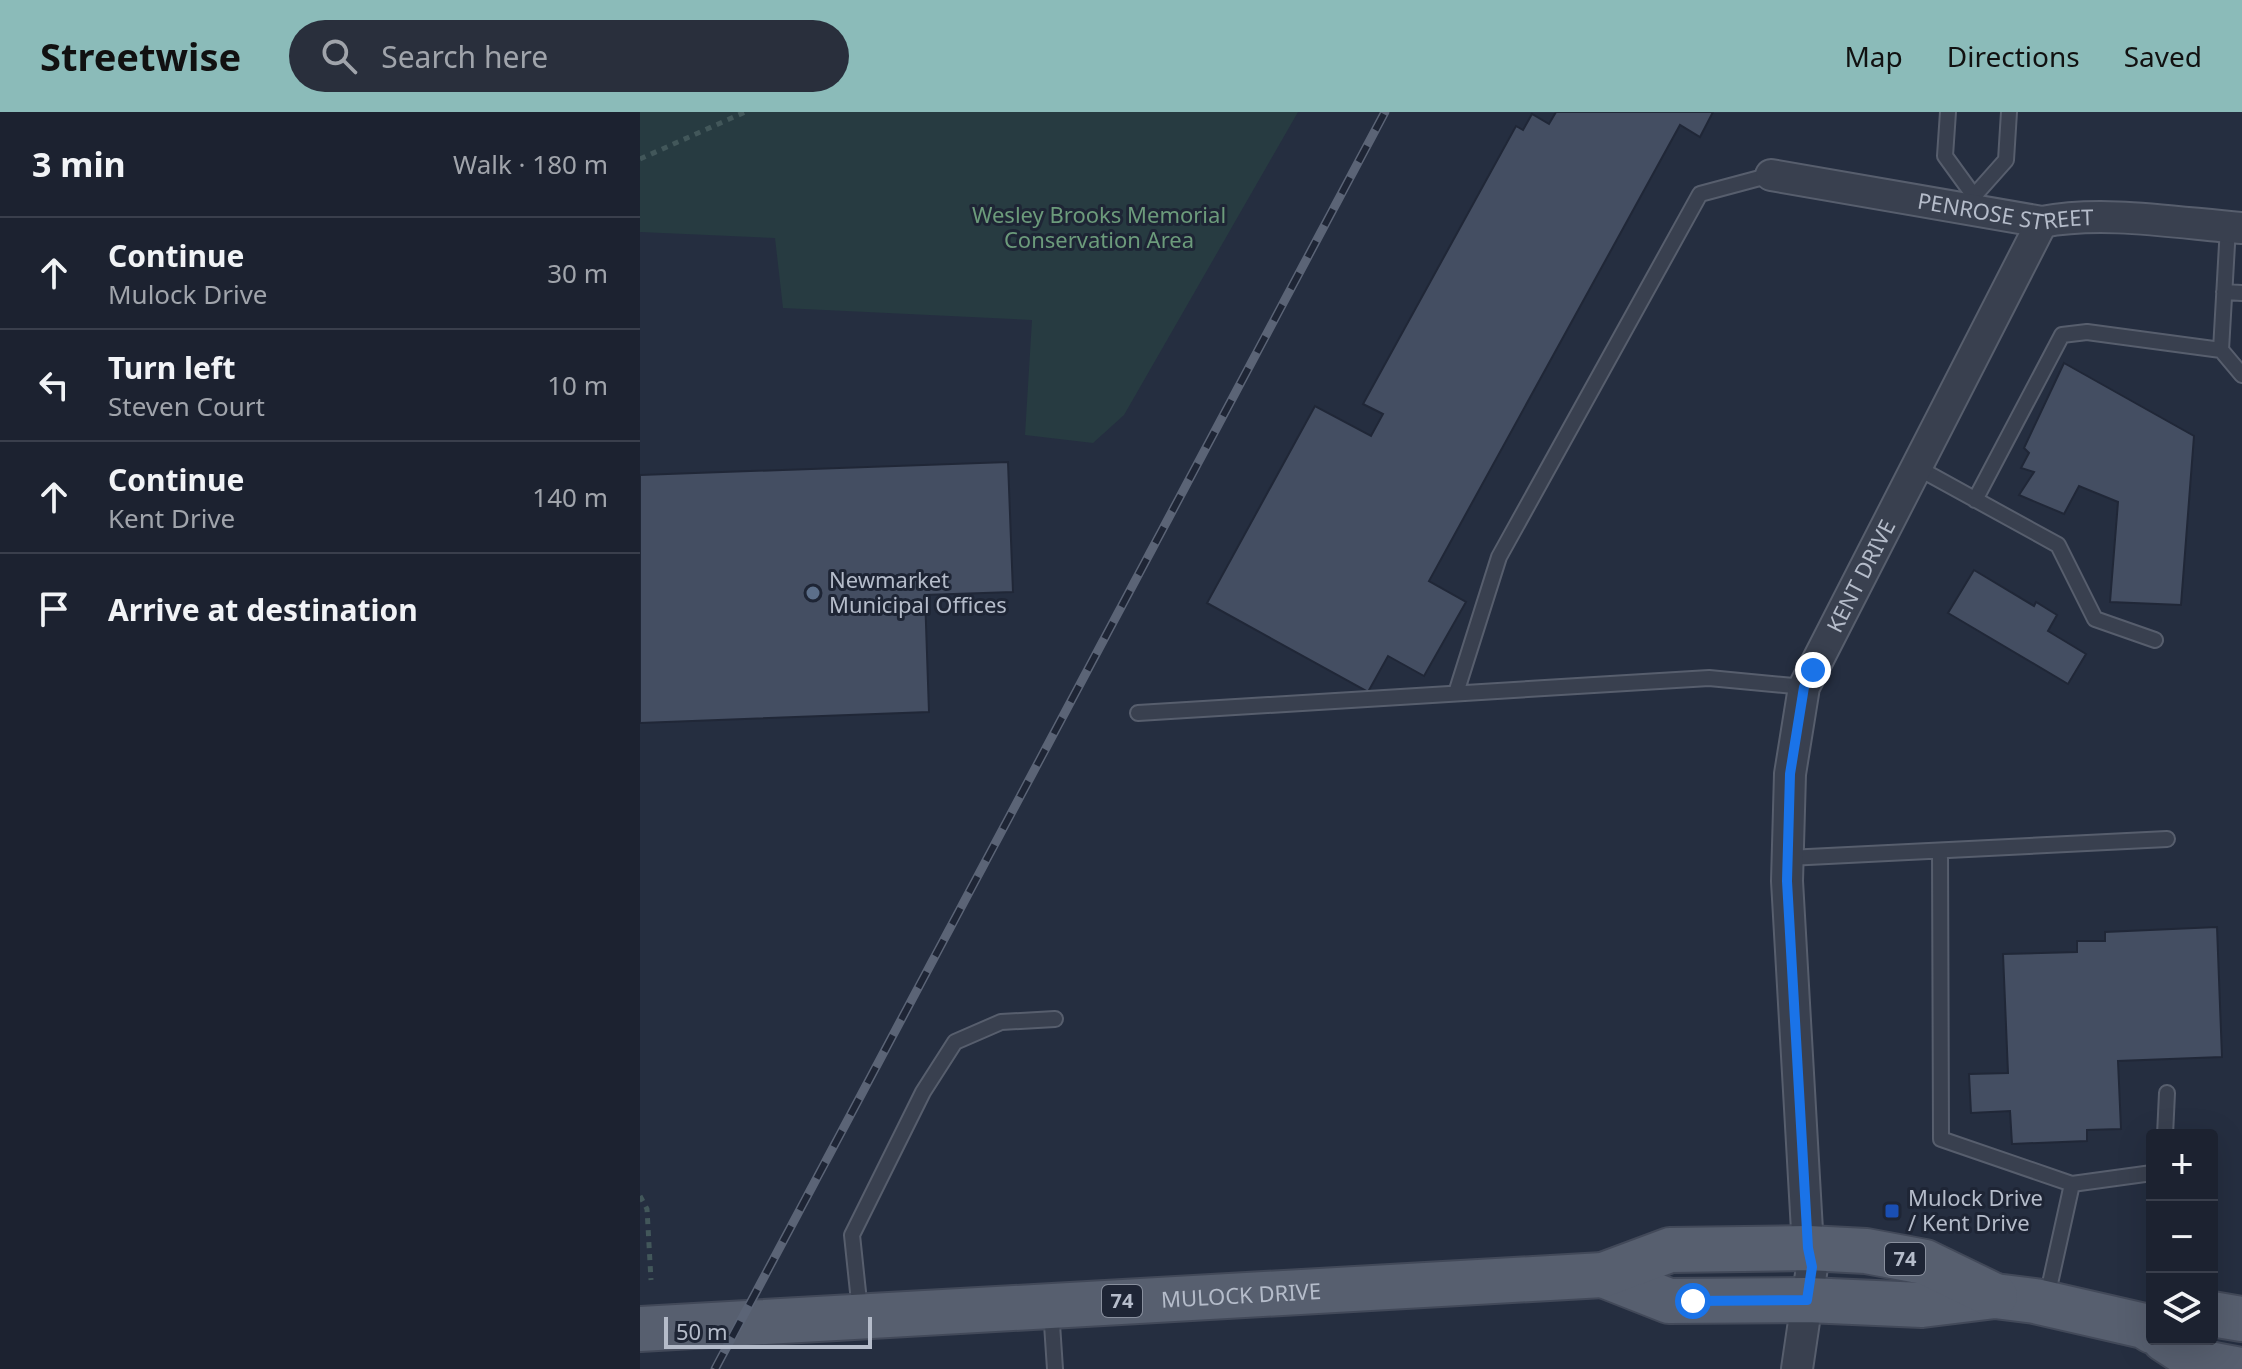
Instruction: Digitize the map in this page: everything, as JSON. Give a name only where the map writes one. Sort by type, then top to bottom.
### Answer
[{"type":"main road","name":"MULOCK DRIVE","points":[[640,1329],[1603,1275],[1670,1250],[1808,1248],[1866,1251],[1925,1262],[1995,1296]]},
{"type":"main road","name":"MULOCK DRIVE","points":[[1603,1275],[1669,1301],[1807,1300],[1922,1305],[1995,1296],[2046,1303],[2146,1328]]},
{"type":"main road","points":[[2218,1315],[2242,1319]]},
{"type":"main road","name":"MULOCK DRIVE","points":[[2175,1345],[2199,1362],[2236,1369]]},
{"type":"street","name":"PENROSE STREET","points":[[1771,175],[1974,204],[2042,222],[2060,218],[2107,218],[2235,227]]},
{"type":"street","name":"KENT DRIVE","points":[[1797,1369],[1812,1267],[1808,1248],[1788,858],[1790,774],[1804,687],[2042,222]]},
{"type":"lane","points":[[1948,112],[1945,156],[1974,204],[2006,160],[2009,112]]},
{"type":"lane","points":[[1456,693],[1499,557],[1700,194],[1771,175]]},
{"type":"lane","points":[[2221,350],[2224,292],[2235,227]]},
{"type":"lane","points":[[2224,292],[2242,293]]},
{"type":"lane","points":[[1975,500],[2062,335],[2087,332],[2221,350],[2242,375]]},
{"type":"lane","points":[[1918,468],[2058,545],[2095,619],[2155,640]]},
{"type":"lane","points":[[1138,713],[1709,678],[1804,687]]},
{"type":"lane","points":[[1788,858],[2167,839]]},
{"type":"lane","points":[[1940,851],[1941,1139],[2072,1184],[2146,1174]]},
{"type":"lane","points":[[860,1315],[852,1235],[923,1092],[955,1042],[1001,1022],[1055,1019]]},
{"type":"lane","points":[[2165,1129],[2167,1093]]},
{"type":"lane","points":[[2046,1303],[2072,1184]]},
{"type":"lane","points":[[1051,1304],[1055,1369]]},
{"type":"path","points":[[640,159],[745,112]]},
{"type":"path","points":[[640,1196],[647,1209],[651,1280]]},
{"type":"green space","name":"Wesley Brooks Memorial Conservation Area","points":[[640,112],[1298,112],[1124,415],[1093,443],[1025,435],[1032,320],[783,308],[775,238],[640,232]]},
{"type":"building","points":[[1556,112],[1713,112],[1700,137],[1680,125],[1429,581],[1466,602],[1424,676],[1388,656],[1368,692],[1207,603],[1315,406],[1371,436],[1383,414],[1363,404],[1516,126],[1523,130],[1532,114],[1549,124]]},
{"type":"building","points":[[2064,363],[2194,436],[2181,605],[2110,602],[2118,502],[2079,486],[2064,514],[2019,495],[2034,472],[2021,468],[2029,453],[2024,448]]},
{"type":"building","name":"Newmarket Municipal Offices","points":[[1008,462],[1013,592],[925,595],[929,712],[640,723],[640,475]]},
{"type":"building","points":[[1974,570],[2034,606],[2036,602],[2057,615],[2048,631],[2086,654],[2068,684],[1948,613]]},
{"type":"building","points":[[2217,927],[2222,1057],[2118,1061],[2121,1129],[2087,1130],[2087,1141],[2012,1144],[2010,1111],[1971,1113],[1969,1074],[2008,1073],[2003,954],[2077,952],[2077,941],[2105,941],[2105,932]]},
{"type":"railway","points":[[715,1369],[1385,112]]},
{"type":"place","name":"Newmarket Municipal Offices","points":[[813,593]]},
{"type":"place","name":"Mulock Drive / Kent Drive","points":[[1892,1211]]},
{"type":"route","points":[[1693,1301],[1807,1300],[1812,1267],[1808,1248],[1787,881],[1790,774],[1804,687],[1813,670]]}]
